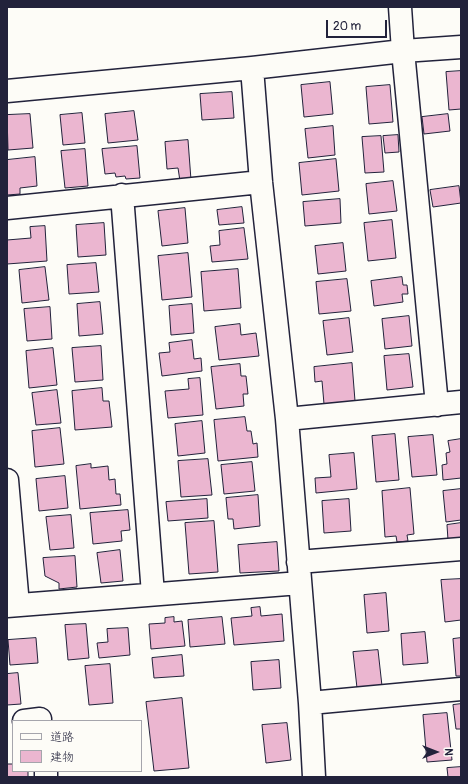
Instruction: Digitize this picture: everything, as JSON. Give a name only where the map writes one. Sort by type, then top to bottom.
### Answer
[{"type":"street","points":[[400,7],[437,405]]},
{"type":"street","points":[[7,91],[461,47]]},
{"type":"street","points":[[252,68],[262,182],[287,420],[310,703],[314,777]]},
{"type":"street","points":[[7,208],[122,195],[262,182]]},
{"type":"street","points":[[122,195],[153,594]]},
{"type":"street","points":[[287,420],[461,402]]},
{"type":"street","points":[[7,480],[12,605],[153,594],[461,549]]},
{"type":"street","points":[[310,703],[461,689]]},
{"type":"building","points":[[461,71],[461,109],[449,110],[446,72]]},
{"type":"building","points":[[330,82],[333,114],[304,117],[301,85]]},
{"type":"building","points":[[390,85],[393,122],[369,124],[366,87]]},
{"type":"building","points":[[232,92],[234,118],[202,120],[200,94]]},
{"type":"building","points":[[134,111],[138,140],[108,143],[105,114]]},
{"type":"building","points":[[82,113],[85,143],[63,145],[60,115]]},
{"type":"building","points":[[30,114],[33,148],[8,150],[7,115]]},
{"type":"building","points":[[448,114],[450,131],[424,134],[422,117]]},
{"type":"building","points":[[333,126],[335,155],[308,158],[305,129]]},
{"type":"building","points":[[398,135],[399,152],[385,153],[383,136]]},
{"type":"building","points":[[381,136],[384,172],[365,173],[362,137]]},
{"type":"building","points":[[188,140],[191,180],[180,181],[178,168],[167,169],[165,142]]},
{"type":"building","points":[[137,146],[140,178],[126,179],[125,176],[116,177],[115,173],[105,174],[102,149]]},
{"type":"building","points":[[85,149],[88,186],[65,188],[61,151]]},
{"type":"building","points":[[35,157],[37,186],[20,188],[20,194],[7,195],[7,160]]},
{"type":"building","points":[[336,159],[339,191],[302,195],[299,163]]},
{"type":"building","points":[[393,181],[397,211],[369,214],[366,184]]},
{"type":"building","points":[[459,186],[461,203],[433,207],[430,190]]},
{"type":"building","points":[[340,199],[341,223],[305,226],[303,202]]},
{"type":"building","points":[[242,207],[244,223],[219,225],[217,210]]},
{"type":"building","points":[[185,208],[188,243],[162,246],[158,211]]},
{"type":"building","points":[[392,220],[396,258],[368,261],[364,223]]},
{"type":"building","points":[[104,223],[106,255],[78,257],[76,225]]},
{"type":"building","points":[[45,226],[47,261],[7,264],[7,240],[31,238],[30,227]]},
{"type":"building","points":[[244,228],[248,259],[212,262],[210,246],[220,245],[219,231]]},
{"type":"building","points":[[343,243],[346,271],[318,274],[315,246]]},
{"type":"building","points":[[188,253],[192,297],[162,300],[158,256]]},
{"type":"building","points":[[96,263],[99,292],[69,294],[67,265]]},
{"type":"building","points":[[45,267],[49,300],[22,303],[19,270]]},
{"type":"building","points":[[238,269],[241,308],[204,311],[201,272]]},
{"type":"building","points":[[402,277],[403,285],[407,285],[408,294],[402,294],[403,302],[374,306],[371,281]]},
{"type":"building","points":[[347,279],[351,311],[319,314],[316,282]]},
{"type":"building","points":[[100,302],[103,334],[79,336],[77,304]]},
{"type":"building","points":[[192,304],[194,333],[171,335],[169,306]]},
{"type":"building","points":[[50,307],[52,339],[27,341],[24,309]]},
{"type":"building","points":[[409,316],[412,346],[385,349],[382,319]]},
{"type":"building","points":[[349,318],[353,352],[327,355],[323,321]]},
{"type":"building","points":[[240,324],[241,335],[256,333],[259,356],[219,360],[215,327]]},
{"type":"building","points":[[192,340],[194,359],[201,358],[202,371],[162,376],[159,353],[170,352],[169,343]]},
{"type":"building","points":[[101,346],[103,380],[75,382],[72,348]]},
{"type":"building","points":[[53,348],[57,385],[29,388],[26,351]]},
{"type":"building","points":[[409,354],[413,387],[387,390],[384,356]]},
{"type":"building","points":[[352,363],[355,401],[324,404],[322,381],[315,382],[314,367]]},
{"type":"building","points":[[240,364],[241,376],[246,376],[248,394],[243,394],[244,406],[216,409],[211,367]]},
{"type":"building","points":[[200,378],[203,415],[168,418],[165,391],[189,389],[188,379]]},
{"type":"building","points":[[102,388],[103,401],[109,401],[112,427],[75,430],[72,391]]},
{"type":"building","points":[[57,390],[61,423],[36,425],[32,393]]},
{"type":"building","points":[[245,417],[247,431],[251,431],[253,444],[257,443],[258,457],[218,461],[214,420]]},
{"type":"building","points":[[202,421],[205,453],[178,456],[175,424]]},
{"type":"building","points":[[60,428],[64,464],[35,467],[32,431]]},
{"type":"building","points":[[395,434],[399,480],[376,482],[372,436]]},
{"type":"building","points":[[433,435],[437,475],[412,477],[408,437]]},
{"type":"building","points":[[461,439],[461,478],[443,480],[442,465],[447,464],[446,453],[450,452],[448,441]]},
{"type":"building","points":[[354,453],[357,489],[316,493],[315,478],[331,477],[329,455]]},
{"type":"building","points":[[208,459],[212,495],[181,497],[178,461]]},
{"type":"building","points":[[252,462],[255,491],[224,494],[221,465]]},
{"type":"building","points":[[91,464],[91,468],[108,466],[109,480],[115,479],[116,494],[120,494],[121,505],[80,509],[76,466]]},
{"type":"building","points":[[65,476],[68,508],[39,511],[36,479]]},
{"type":"building","points":[[410,488],[414,534],[407,535],[408,541],[397,542],[396,536],[385,537],[382,491]]},
{"type":"building","points":[[461,489],[461,520],[446,522],[443,491]]},
{"type":"building","points":[[258,495],[260,526],[234,529],[233,519],[228,519],[226,498]]},
{"type":"building","points":[[207,499],[208,518],[168,521],[166,502]]},
{"type":"building","points":[[349,499],[351,531],[324,533],[322,501]]},
{"type":"building","points":[[128,510],[130,530],[121,531],[122,541],[93,544],[90,513]]},
{"type":"building","points":[[71,515],[74,548],[50,550],[46,517]]},
{"type":"building","points":[[214,521],[218,572],[189,574],[185,523]]},
{"type":"building","points":[[461,523],[461,539],[448,540],[447,525]]},
{"type":"building","points":[[277,542],[279,571],[240,573],[238,545]]},
{"type":"building","points":[[120,550],[123,581],[101,583],[97,553]]},
{"type":"building","points":[[75,556],[77,587],[59,589],[59,583],[45,576],[43,558]]},
{"type":"building","points":[[461,579],[461,620],[445,622],[441,580]]},
{"type":"building","points":[[386,593],[389,631],[367,633],[364,595]]},
{"type":"building","points":[[260,607],[261,616],[282,614],[284,641],[234,645],[231,618],[252,616],[251,608]]},
{"type":"building","points":[[174,617],[174,622],[182,621],[185,646],[151,649],[149,624],[165,623],[165,618]]},
{"type":"building","points":[[222,617],[225,644],[190,647],[188,620]]},
{"type":"building","points":[[86,624],[89,658],[68,660],[65,625]]},
{"type":"building","points":[[128,628],[130,655],[99,658],[97,643],[108,642],[107,629]]},
{"type":"building","points":[[425,632],[428,663],[403,665],[401,634]]},
{"type":"building","points":[[36,638],[38,663],[10,665],[8,640]]},
{"type":"building","points":[[461,638],[461,676],[456,676],[453,639]]},
{"type":"building","points":[[378,650],[382,686],[357,688],[353,652]]},
{"type":"building","points":[[182,655],[184,676],[154,678],[152,658]]},
{"type":"building","points":[[279,660],[281,688],[253,690],[251,662]]},
{"type":"building","points":[[110,664],[113,703],[89,705],[85,666]]},
{"type":"building","points":[[18,673],[21,704],[7,705],[7,674]]},
{"type":"building","points":[[182,698],[189,768],[154,771],[146,702]]},
{"type":"building","points":[[461,704],[461,729],[456,729],[453,705]]},
{"type":"building","points":[[447,713],[452,760],[427,762],[423,715]]},
{"type":"building","points":[[287,723],[291,760],[266,763],[262,725]]},
{"type":"building","points":[[7,764],[12,764],[12,772],[28,772],[28,777],[7,777]]},
{"type":"building","points":[[461,767],[461,777],[448,777],[447,768]]}]
